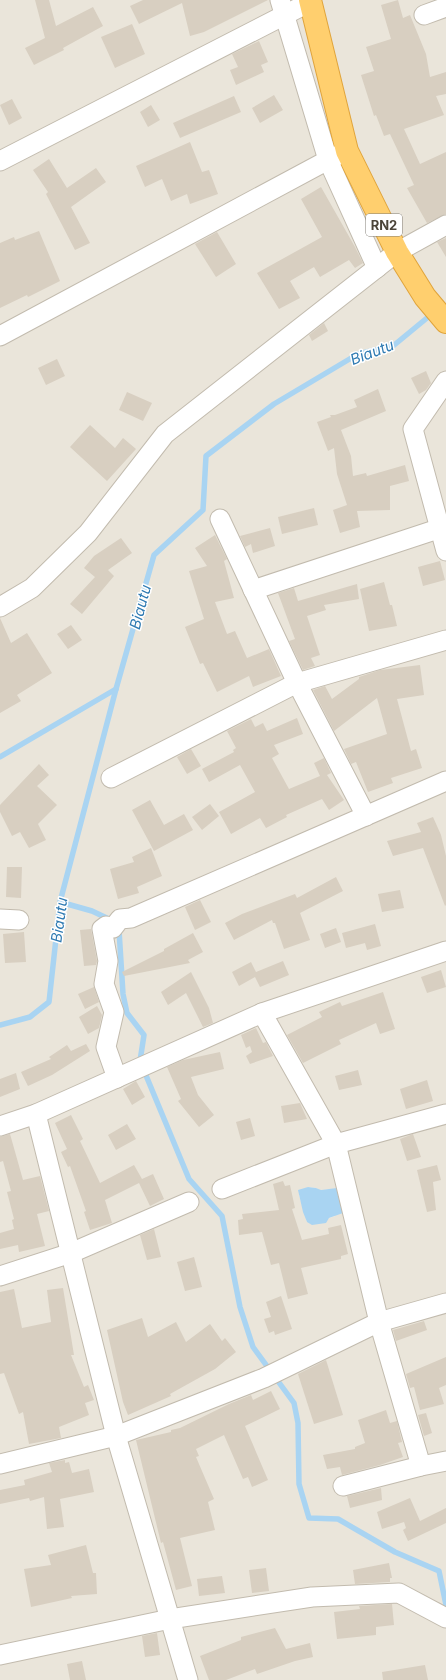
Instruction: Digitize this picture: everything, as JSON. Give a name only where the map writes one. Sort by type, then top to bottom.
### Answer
[{"type":"highway","name":"RN2","points":[[310,1],[338,156],[425,297],[445,321]]},
{"type":"street","points":[[0,161],[282,7],[310,1]]},
{"type":"street","points":[[424,15],[446,6]]},
{"type":"street","points":[[282,7],[338,156],[377,268]]},
{"type":"street","points":[[0,336],[338,156]]},
{"type":"street","points":[[0,606],[32,588],[88,533],[165,434],[397,252],[446,225]]},
{"type":"street","points":[[446,381],[413,429],[446,551]]},
{"type":"street","points":[[220,519],[297,683],[366,816]]},
{"type":"street","points":[[253,590],[441,528]]},
{"type":"street","points":[[111,778],[297,683],[446,640]]},
{"type":"street","points":[[117,1078],[106,1047],[114,1012],[104,984],[108,961],[102,928],[122,922],[446,781]]},
{"type":"street","points":[[0,919],[19,920]]},
{"type":"street","points":[[0,1126],[36,1114],[262,1013],[446,950]]},
{"type":"street","points":[[262,1013],[336,1144],[379,1322],[421,1466]]},
{"type":"street","points":[[36,1114],[116,1436],[188,1680]]},
{"type":"street","points":[[222,1189],[336,1144],[446,1114]]},
{"type":"street","points":[[0,1276],[71,1253],[189,1202]]},
{"type":"street","points":[[0,1464],[116,1436],[271,1374],[379,1322],[446,1303]]},
{"type":"street","points":[[343,1486],[446,1461]]},
{"type":"street","points":[[0,1655],[170,1619],[312,1597],[399,1593],[446,1618]]},
{"type":"shaded area","points":[[0,0],[446,0],[446,1680],[0,1680]],"holes":[[[308,1187],[320,1190],[337,1189],[335,1216],[327,1219],[307,1222],[299,1195]]]},
{"type":"water","points":[[308,1187],[321,1190],[337,1188],[343,1213],[329,1218],[326,1223],[312,1225],[307,1222],[298,1190]]},
{"type":"building","points":[[35,0],[49,0],[56,26],[93,7],[103,26],[63,48],[64,50],[34,65],[25,48],[45,38]]},
{"type":"building","points":[[143,0],[268,0],[204,32],[190,36],[182,3],[139,24],[130,6]]},
{"type":"building","points":[[398,0],[403,18],[410,15],[426,54],[430,77],[446,72],[446,94],[436,96],[444,115],[404,129],[420,164],[446,152],[446,214],[427,223],[407,188],[414,185],[390,134],[384,136],[376,115],[374,116],[361,75],[374,71],[366,47],[391,39],[381,5]]},
{"type":"building","points":[[132,24],[145,54],[115,68],[101,37]]},
{"type":"building","points":[[259,41],[268,62],[261,65],[264,72],[236,85],[230,70],[238,67],[232,54]]},
{"type":"building","points":[[274,95],[283,110],[260,123],[252,108]]},
{"type":"building","points":[[234,96],[241,112],[180,138],[173,123]]},
{"type":"building","points":[[12,99],[22,118],[9,125],[0,105]]},
{"type":"building","points":[[151,105],[160,120],[148,127],[140,112]]},
{"type":"building","points":[[190,142],[202,172],[209,170],[218,194],[190,204],[187,194],[171,201],[162,179],[145,187],[136,166]]},
{"type":"building","points":[[49,159],[67,188],[96,168],[106,182],[71,207],[90,243],[75,250],[46,194],[48,192],[33,170]]},
{"type":"building","points":[[321,187],[363,263],[355,268],[349,260],[320,277],[314,267],[290,281],[300,298],[279,309],[257,273],[322,237],[301,199]]},
{"type":"building","points":[[39,231],[60,281],[28,297],[27,295],[0,308],[0,243],[14,237],[15,240]]},
{"type":"building","points":[[217,232],[236,264],[216,277],[195,244]]},
{"type":"building","points":[[446,238],[446,257],[437,242]]},
{"type":"building","points":[[324,323],[328,331],[312,341],[309,335]]},
{"type":"building","points":[[57,359],[65,376],[46,385],[38,368]]},
{"type":"building","points":[[426,371],[431,383],[426,390],[419,394],[411,378]]},
{"type":"building","points":[[378,389],[386,411],[341,430],[351,456],[353,476],[366,473],[367,476],[405,465],[409,481],[390,486],[390,510],[357,511],[360,527],[340,533],[333,510],[347,505],[337,474],[334,448],[328,451],[317,422],[331,417],[330,415],[335,415],[357,407],[354,400]]},
{"type":"building","points":[[127,392],[152,403],[143,421],[119,410]]},
{"type":"building","points":[[90,425],[115,448],[123,438],[136,449],[107,481],[70,447]]},
{"type":"building","points":[[314,508],[318,525],[282,534],[278,517]]},
{"type":"building","points":[[270,528],[275,546],[253,553],[251,544],[245,547],[240,536]]},
{"type":"building","points":[[215,535],[227,559],[224,561],[234,598],[215,602],[227,634],[235,631],[247,658],[269,649],[281,676],[253,687],[249,676],[217,692],[203,663],[200,664],[185,627],[204,619],[189,571],[207,566],[195,548]]},
{"type":"building","points":[[121,538],[132,553],[108,570],[114,576],[82,614],[70,604],[95,577],[84,568],[94,556]]},
{"type":"building","points":[[440,561],[445,580],[423,586],[418,567]]},
{"type":"building","points":[[384,582],[397,626],[369,631],[360,589]]},
{"type":"building","points":[[357,584],[359,599],[324,605],[326,610],[307,616],[320,655],[311,658],[315,666],[303,670],[289,641],[295,639],[278,593],[294,588],[298,601]]},
{"type":"building","points":[[0,618],[11,643],[27,633],[52,673],[17,695],[21,701],[0,713]]},
{"type":"building","points":[[71,625],[82,640],[68,649],[57,634]]},
{"type":"building","points":[[420,665],[424,695],[397,699],[411,751],[416,749],[422,768],[391,778],[393,783],[368,792],[356,762],[351,764],[344,749],[387,734],[377,698],[334,731],[313,690],[325,686],[332,699],[359,679],[359,677],[380,670]]},
{"type":"building","points":[[297,718],[303,734],[274,745],[279,754],[272,758],[289,789],[320,776],[314,763],[324,758],[331,773],[327,775],[344,800],[329,810],[322,799],[286,815],[287,817],[266,828],[260,818],[231,834],[219,812],[255,792],[240,765],[209,782],[202,769],[234,752],[233,750],[236,748],[227,731],[251,719],[255,727],[263,723],[267,731]]},
{"type":"building","points":[[191,749],[201,766],[187,774],[177,757]]},
{"type":"building","points":[[39,764],[49,775],[37,786],[57,805],[38,824],[46,840],[29,848],[20,832],[12,836],[0,812],[0,805]]},
{"type":"building","points":[[150,800],[164,825],[184,814],[193,830],[154,851],[132,810]]},
{"type":"building","points":[[210,804],[219,816],[202,830],[192,817]]},
{"type":"building","points":[[433,817],[441,835],[446,856],[445,906],[423,848],[393,856],[387,841],[421,832],[417,823]]},
{"type":"building","points":[[151,848],[162,876],[137,887],[139,893],[118,899],[110,869],[134,862],[132,857]]},
{"type":"building","points":[[7,867],[22,867],[21,898],[6,897]]},
{"type":"building","points":[[336,877],[343,891],[300,913],[310,940],[284,949],[275,923],[273,923],[272,920],[234,940],[225,923],[242,914],[295,894],[297,898]]},
{"type":"building","points":[[400,890],[404,908],[382,912],[378,894]]},
{"type":"building","points":[[200,900],[211,922],[195,930],[185,907]]},
{"type":"building","points":[[375,924],[381,946],[367,950],[365,943],[346,948],[342,933]]},
{"type":"building","points":[[336,928],[341,942],[325,948],[320,934]]},
{"type":"building","points":[[91,929],[97,961],[96,965],[84,966],[80,930]]},
{"type":"building","points":[[24,932],[26,962],[5,963],[3,934]]},
{"type":"building","points":[[193,933],[203,952],[188,960],[190,963],[124,976],[122,972],[164,951],[164,949]]},
{"type":"building","points":[[283,961],[289,975],[260,987],[255,977],[239,986],[232,972],[251,962],[256,972]]},
{"type":"building","points":[[441,970],[446,987],[427,993],[421,977]]},
{"type":"building","points":[[191,972],[209,1008],[213,1023],[203,1027],[186,993],[168,1005],[161,992]]},
{"type":"building","points":[[94,987],[99,1002],[85,1009],[78,994]]},
{"type":"building","points":[[383,992],[395,1029],[380,1034],[376,1023],[339,1040],[341,1044],[303,1063],[287,1035],[322,1017],[319,1012],[340,1002],[342,1006]]},
{"type":"building","points":[[97,1006],[102,1015],[99,1028],[88,1034],[79,1017]]},
{"type":"building","points":[[256,1028],[263,1043],[266,1042],[273,1056],[250,1064],[246,1056],[252,1052],[250,1046],[246,1048],[241,1035]]},
{"type":"building","points":[[86,1044],[90,1051],[52,1075],[28,1086],[21,1072],[51,1059],[49,1057],[67,1045],[71,1051]]},
{"type":"building","points":[[220,1052],[224,1069],[191,1077],[198,1095],[214,1115],[199,1127],[178,1101],[181,1099],[167,1067],[183,1060]]},
{"type":"building","points":[[358,1070],[362,1085],[339,1090],[335,1076]]},
{"type":"building","points":[[16,1073],[20,1089],[0,1097],[0,1079]]},
{"type":"building","points":[[427,1080],[433,1101],[406,1109],[400,1089]]},
{"type":"building","points":[[136,1081],[145,1097],[132,1105],[123,1089]]},
{"type":"building","points":[[300,1103],[307,1119],[284,1123],[281,1106]]},
{"type":"building","points":[[71,1115],[83,1139],[80,1141],[100,1183],[134,1165],[142,1179],[153,1174],[164,1199],[150,1206],[139,1183],[105,1200],[112,1223],[90,1230],[84,1212],[86,1211],[70,1166],[68,1167],[61,1152],[67,1149],[55,1123]]},
{"type":"building","points":[[250,1118],[255,1136],[241,1140],[236,1122]]},
{"type":"building","points":[[127,1124],[136,1139],[116,1150],[108,1135]]},
{"type":"building","points":[[10,1134],[23,1180],[40,1176],[49,1211],[37,1214],[45,1246],[19,1252],[18,1245],[0,1249],[0,1233],[14,1229],[12,1220],[14,1219],[7,1192],[11,1191],[3,1161],[0,1162],[0,1137]]},
{"type":"building","points":[[413,1134],[421,1157],[407,1161],[400,1139]]},
{"type":"building","points":[[437,1165],[441,1180],[433,1182],[436,1210],[427,1212],[417,1170]]},
{"type":"building","points":[[283,1181],[285,1186],[290,1185],[295,1208],[292,1209],[302,1240],[329,1234],[328,1228],[341,1225],[348,1254],[341,1256],[341,1259],[301,1268],[308,1294],[288,1299],[279,1263],[271,1265],[262,1232],[239,1235],[238,1220],[243,1219],[242,1214],[279,1210],[273,1184]]},
{"type":"building","points":[[154,1229],[161,1257],[147,1260],[140,1235]]},
{"type":"building","points":[[194,1257],[202,1287],[185,1291],[177,1262]]},
{"type":"building","points":[[63,1288],[74,1355],[71,1355],[84,1387],[88,1385],[94,1400],[85,1403],[89,1415],[59,1427],[61,1438],[29,1444],[23,1412],[19,1414],[4,1373],[0,1374],[0,1292],[14,1289],[22,1328],[51,1322],[47,1290]]},
{"type":"building","points":[[281,1296],[292,1329],[275,1335],[274,1331],[269,1333],[264,1319],[271,1317],[266,1302]]},
{"type":"building","points":[[142,1318],[148,1337],[176,1322],[186,1342],[210,1324],[222,1341],[225,1338],[236,1352],[215,1369],[170,1394],[171,1396],[128,1415],[123,1402],[107,1330]]},
{"type":"building","points":[[424,1321],[427,1330],[396,1341],[393,1330]]},
{"type":"building","points":[[446,1357],[446,1385],[439,1388],[444,1404],[420,1410],[414,1387],[410,1388],[406,1374]]},
{"type":"building","points":[[326,1360],[343,1415],[314,1424],[298,1374]]},
{"type":"building","points":[[271,1391],[280,1409],[245,1426],[268,1480],[252,1487],[248,1477],[243,1479],[224,1435],[196,1449],[199,1456],[196,1457],[214,1499],[208,1502],[215,1530],[180,1538],[192,1586],[176,1590],[163,1542],[161,1543],[136,1440],[171,1432],[171,1430],[180,1428],[229,1404],[251,1395],[253,1400]]},
{"type":"building","points":[[386,1410],[390,1423],[397,1421],[402,1442],[398,1443],[403,1457],[342,1475],[340,1467],[327,1469],[323,1455],[355,1449],[355,1447],[365,1443],[358,1420]]},
{"type":"building","points":[[426,1413],[432,1433],[424,1436],[418,1415]]},
{"type":"building","points":[[65,1460],[65,1463],[69,1462],[72,1473],[89,1469],[94,1492],[60,1499],[64,1527],[47,1529],[44,1497],[30,1501],[29,1498],[0,1504],[0,1490],[25,1485],[24,1480],[52,1472],[49,1463]]},
{"type":"building","points":[[381,1488],[382,1500],[350,1508],[347,1496]]},
{"type":"building","points":[[410,1498],[420,1521],[446,1508],[446,1523],[408,1541],[403,1530],[406,1528],[404,1522],[382,1529],[377,1512]]},
{"type":"building","points":[[86,1545],[93,1573],[96,1573],[97,1594],[71,1596],[72,1598],[31,1607],[24,1569],[51,1565],[48,1555]]},
{"type":"building","points":[[389,1563],[392,1578],[390,1578],[390,1582],[355,1584],[353,1570]]},
{"type":"building","points":[[266,1568],[269,1591],[252,1593],[249,1570]]},
{"type":"building","points":[[222,1576],[225,1593],[199,1596],[197,1579]]},
{"type":"building","points":[[392,1604],[394,1625],[376,1627],[376,1635],[337,1639],[334,1612],[360,1609],[359,1606]]},
{"type":"building","points":[[275,1628],[286,1649],[310,1643],[313,1657],[295,1661],[257,1674],[255,1669],[226,1680],[209,1680],[200,1656],[241,1640],[241,1637]]},
{"type":"building","points":[[157,1633],[160,1655],[145,1657],[142,1636]]},
{"type":"building","points":[[82,1661],[86,1680],[70,1680],[67,1664]]},
{"type":"building","points":[[425,1665],[428,1680],[383,1680],[382,1672]]},
{"type":"waterway","name":"Biautu","points":[[0,1025],[30,1017],[49,1002],[60,902],[116,689],[154,555],[203,510],[206,456],[274,404],[358,354],[393,346],[433,313]]},
{"type":"waterway","points":[[0,757],[116,689]]},
{"type":"waterway","points":[[60,902],[92,911],[111,920]]},
{"type":"waterway","points":[[118,928],[123,994],[127,1013],[144,1035],[140,1061],[189,1179],[222,1216],[240,1307],[253,1347],[294,1403],[298,1423],[299,1484],[309,1518],[338,1519],[395,1552],[439,1571],[446,1605]]}]
